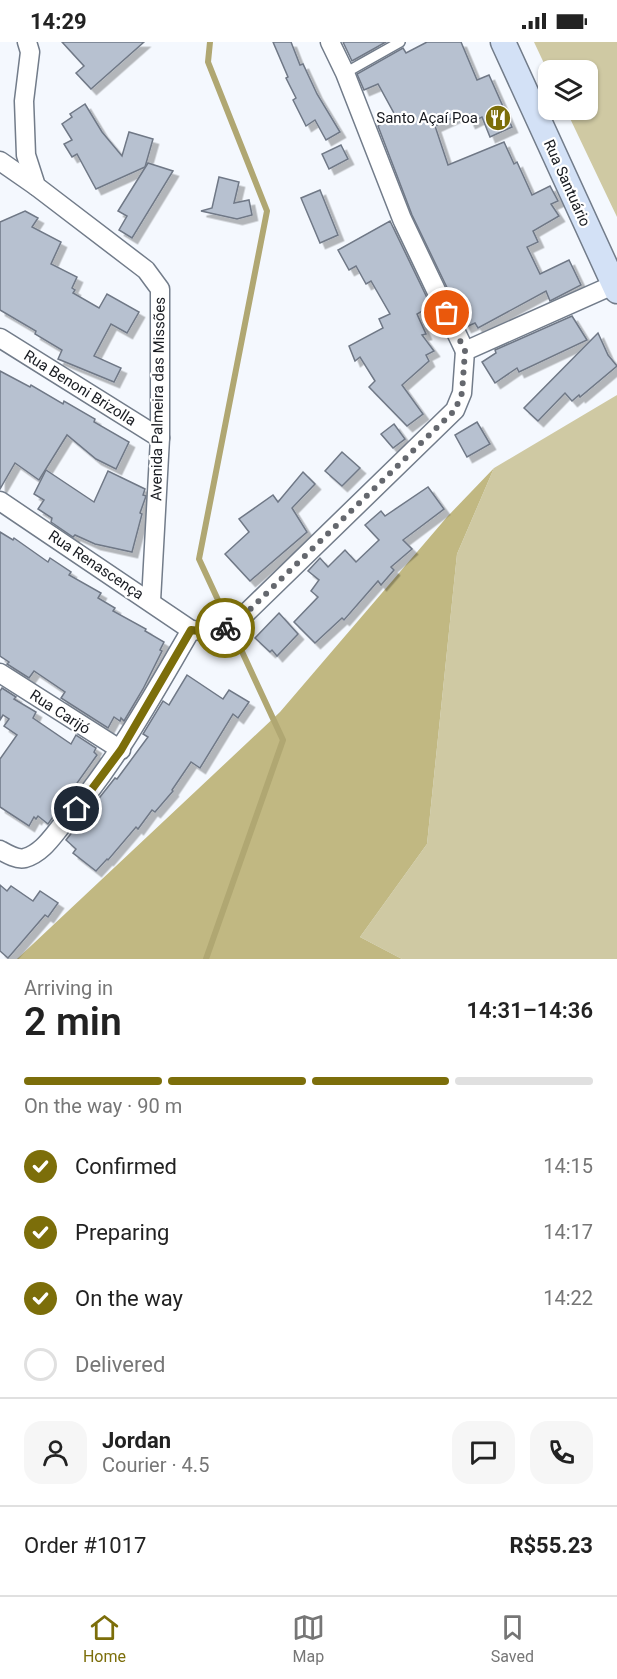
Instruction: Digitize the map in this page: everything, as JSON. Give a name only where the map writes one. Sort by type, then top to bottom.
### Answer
[{"type":"street","points":[[27,42],[30,52],[24,101],[26,155],[36,186]]},
{"type":"street","points":[[0,850],[23,859],[39,852],[77,809],[121,750],[191,630],[216,633],[238,621],[455,410],[462,393],[465,351],[402,219],[345,73],[330,42]]},
{"type":"street","name":"Rua Santuário","points":[[503,42],[615,288]]},
{"type":"street","name":"Avenida Palmeira das Missões","points":[[0,161],[146,270],[160,289],[160,438],[151,602]]},
{"type":"street","points":[[465,351],[615,288]]},
{"type":"street","name":"Rua Benoni Brizolla","points":[[0,338],[160,438]]},
{"type":"street","name":"Rua Renascença","points":[[0,501],[191,630]]},
{"type":"street","name":"Rua Carijó","points":[[0,673],[121,750]]},
{"type":"lane","points":[[345,73],[400,42]]},
{"type":"shaded area","points":[[534,42],[617,42],[617,217],[571,120],[598,120],[598,60],[542,60]]},
{"type":"shaded area","points":[[617,395],[617,959],[402,959],[360,937],[427,844],[457,554],[494,468]]},
{"type":"shaded area","points":[[494,468],[457,554],[427,844],[360,937],[402,959],[17,959],[280,712],[447,517]]},
{"type":"building","points":[[62,42],[144,42],[91,89],[76,73],[84,66]]},
{"type":"building","points":[[273,42],[291,42],[300,65],[303,64],[317,94],[340,132],[326,140],[315,120],[306,126],[293,100],[296,98]]},
{"type":"building","points":[[343,42],[386,42],[352,61]]},
{"type":"building","points":[[427,42],[461,42],[477,80],[489,75],[512,127],[490,137],[482,117],[470,123],[466,115],[461,114],[435,126],[448,165],[504,142],[514,164],[517,162],[532,195],[550,186],[558,201],[551,204],[559,216],[533,231],[538,242],[527,247],[540,274],[569,260],[581,285],[550,301],[546,291],[478,328],[475,323],[466,327],[412,215],[378,126],[396,117],[378,84],[364,90],[357,74],[403,48],[406,53]]},
{"type":"building","points":[[85,104],[102,132],[122,156],[129,132],[153,139],[145,167],[96,189],[77,154],[72,157],[64,144],[72,140],[62,124],[72,117],[70,114]]},
{"type":"building","points":[[341,145],[348,159],[329,169],[322,154]]},
{"type":"building","points":[[148,163],[173,171],[132,238],[119,230],[127,216],[118,211]]},
{"type":"building","points":[[219,177],[239,182],[234,203],[249,200],[252,215],[237,219],[201,211],[212,208]]},
{"type":"building","points":[[320,190],[338,235],[320,243],[301,198]]},
{"type":"building","points":[[25,211],[38,218],[32,227],[61,242],[51,264],[77,277],[72,288],[75,290],[73,293],[99,308],[107,294],[139,312],[127,333],[111,324],[94,356],[121,368],[114,382],[58,359],[62,350],[35,334],[36,331],[0,310],[0,222]]},
{"type":"building","points":[[390,221],[431,306],[417,314],[426,334],[422,335],[434,351],[426,355],[429,361],[402,385],[423,414],[407,426],[369,387],[375,381],[360,357],[355,361],[349,346],[383,328],[379,319],[390,314],[371,281],[366,284],[356,266],[349,270],[338,250]]},
{"type":"building","points":[[572,316],[587,340],[519,372],[517,368],[495,383],[482,362],[496,353],[495,350]]},
{"type":"building","points":[[598,333],[608,355],[617,366],[580,397],[579,395],[572,401],[565,393],[538,421],[524,408]]},
{"type":"building","points":[[0,371],[30,387],[31,385],[63,404],[64,401],[129,442],[116,469],[96,459],[67,435],[39,480],[15,463],[0,489]]},
{"type":"building","points":[[477,422],[490,444],[467,457],[455,435]]},
{"type":"building","points":[[394,424],[405,439],[393,448],[381,434]]},
{"type":"building","points":[[342,452],[360,468],[342,486],[325,471]]},
{"type":"building","points":[[46,470],[94,502],[108,471],[145,489],[143,495],[146,496],[132,552],[95,544],[75,535],[73,537],[51,522],[52,518],[38,509],[44,500],[34,494]]},
{"type":"building","points":[[303,472],[315,484],[292,508],[307,532],[250,581],[225,554],[249,532],[239,519],[273,495],[278,502]]},
{"type":"building","points":[[428,487],[444,509],[403,540],[412,549],[391,567],[394,570],[381,585],[378,581],[344,620],[342,618],[315,643],[294,622],[318,597],[311,591],[319,580],[308,571],[320,558],[328,567],[345,550],[356,562],[379,540],[365,525],[381,511],[385,516]]},
{"type":"building","points":[[0,532],[13,540],[14,538],[48,562],[50,558],[71,572],[69,575],[101,593],[98,598],[115,608],[113,611],[164,642],[160,650],[162,651],[143,689],[124,721],[114,717],[108,728],[61,698],[65,692],[34,671],[29,678],[7,664],[9,662],[0,656]]},
{"type":"building","points":[[279,613],[298,634],[277,656],[255,638]]},
{"type":"building","points":[[187,675],[223,699],[229,690],[249,702],[238,718],[233,714],[200,768],[191,762],[173,791],[155,812],[152,810],[138,829],[136,827],[96,871],[73,853],[76,849],[66,840],[115,778],[117,779],[148,737],[143,734],[163,701],[169,705]]},
{"type":"building","points":[[2,688],[16,697],[14,699],[36,712],[33,718],[71,744],[76,735],[96,748],[94,752],[97,755],[48,824],[38,816],[36,819],[34,817],[29,826],[0,807],[0,759],[17,735],[4,726],[9,719],[3,715],[0,720],[0,691]]},
{"type":"building","points":[[0,885],[7,891],[11,886],[33,901],[40,891],[58,903],[48,917],[45,915],[8,958],[0,951]]},
{"type":"waterway","points":[[206,959],[283,740],[199,559],[267,211],[208,62],[210,42]]},
{"type":"way so far","points":[[225,628],[238,621],[455,410],[462,393],[465,351],[447,313]]},
{"type":"place","name":"Santo Açaí Poa","points":[[498,118]]},
{"type":"route","points":[[77,809],[121,750],[191,630],[216,633],[225,628]]}]
